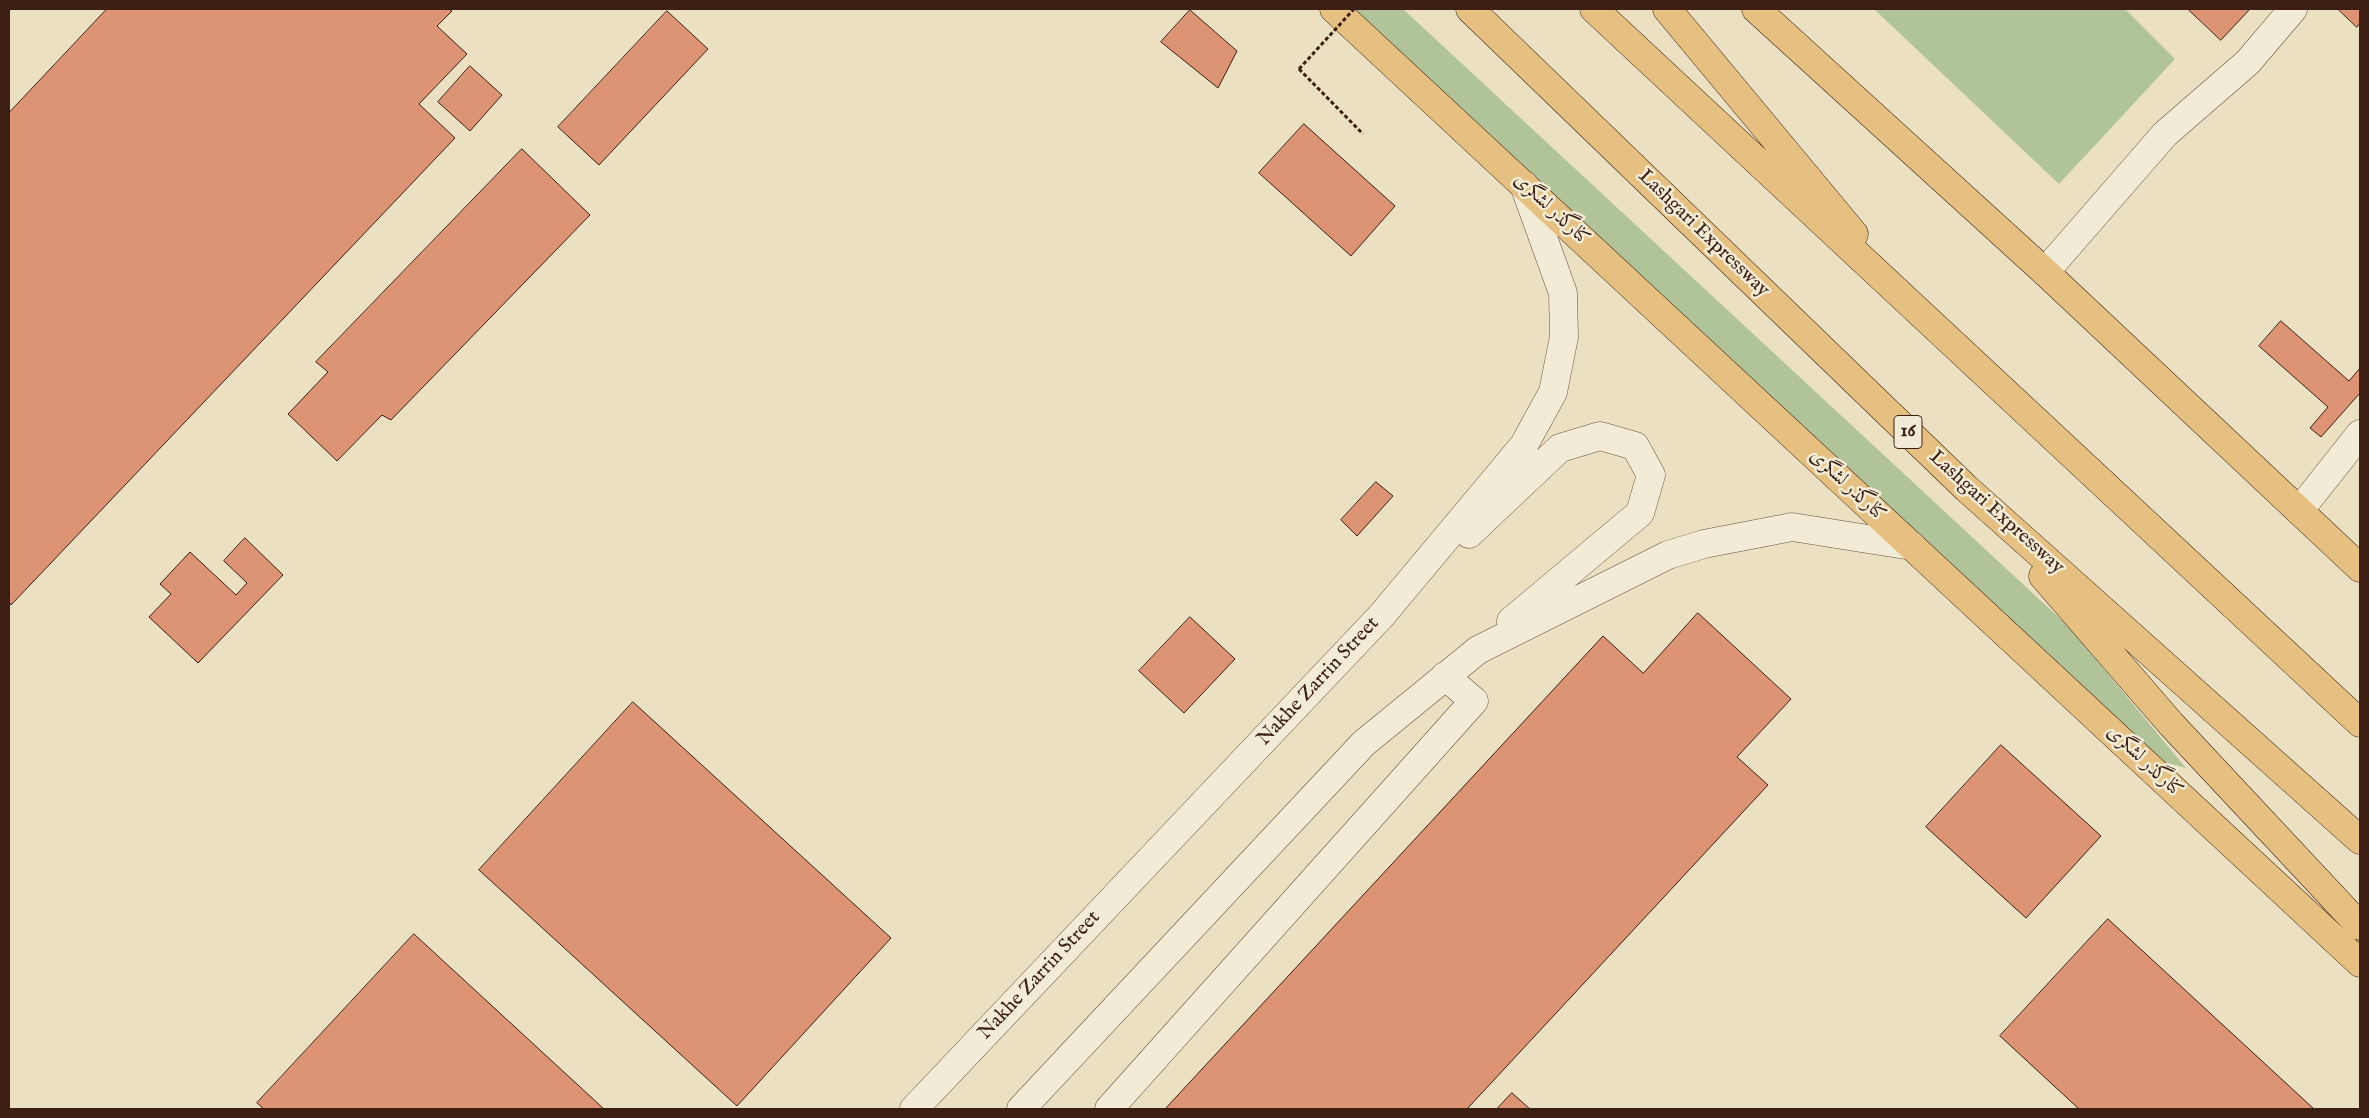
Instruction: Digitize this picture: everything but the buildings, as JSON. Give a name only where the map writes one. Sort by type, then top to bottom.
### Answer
[{"type":"main road","name":"کنارگذر لشگری","points":[[1334,9],[2360,963]]},
{"type":"main road","name":"Lashgari Expressway","points":[[1470,9],[1966,488],[2360,840]]},
{"type":"main road","points":[[1594,9],[2360,723]]},
{"type":"main road","points":[[1667,9],[1841,215],[1893,288]]},
{"type":"main road","points":[[1756,9],[2045,272],[2360,568]]},
{"type":"main road","points":[[1966,488],[2171,724],[2360,926]]},
{"type":"street","points":[[2045,272],[2165,134],[2248,62],[2293,9]]},
{"type":"street","name":"Nakhe Zarrin Street","points":[[914,1109],[1382,615],[1524,445],[1553,392],[1564,337],[1562,293],[1524,185]]},
{"type":"street","points":[[2300,511],[2360,434]]},
{"type":"street","points":[[1021,1109],[1364,743],[1478,650],[1640,513],[1652,475],[1635,446],[1600,436],[1560,448],[1382,615]]},
{"type":"street","points":[[1478,650],[1668,555],[1704,544],[1792,527],[1912,546]]},
{"type":"street","points":[[1109,1109],[1474,701],[1446,676]]},
{"type":"path","points":[[1354,9],[1298,69],[1363,134]]},
{"type":"green space","points":[[1350,9],[1403,9],[2068,626],[2186,768],[2153,759]]},
{"type":"green space","points":[[1874,9],[2125,9],[2175,59],[2059,184]]}]
